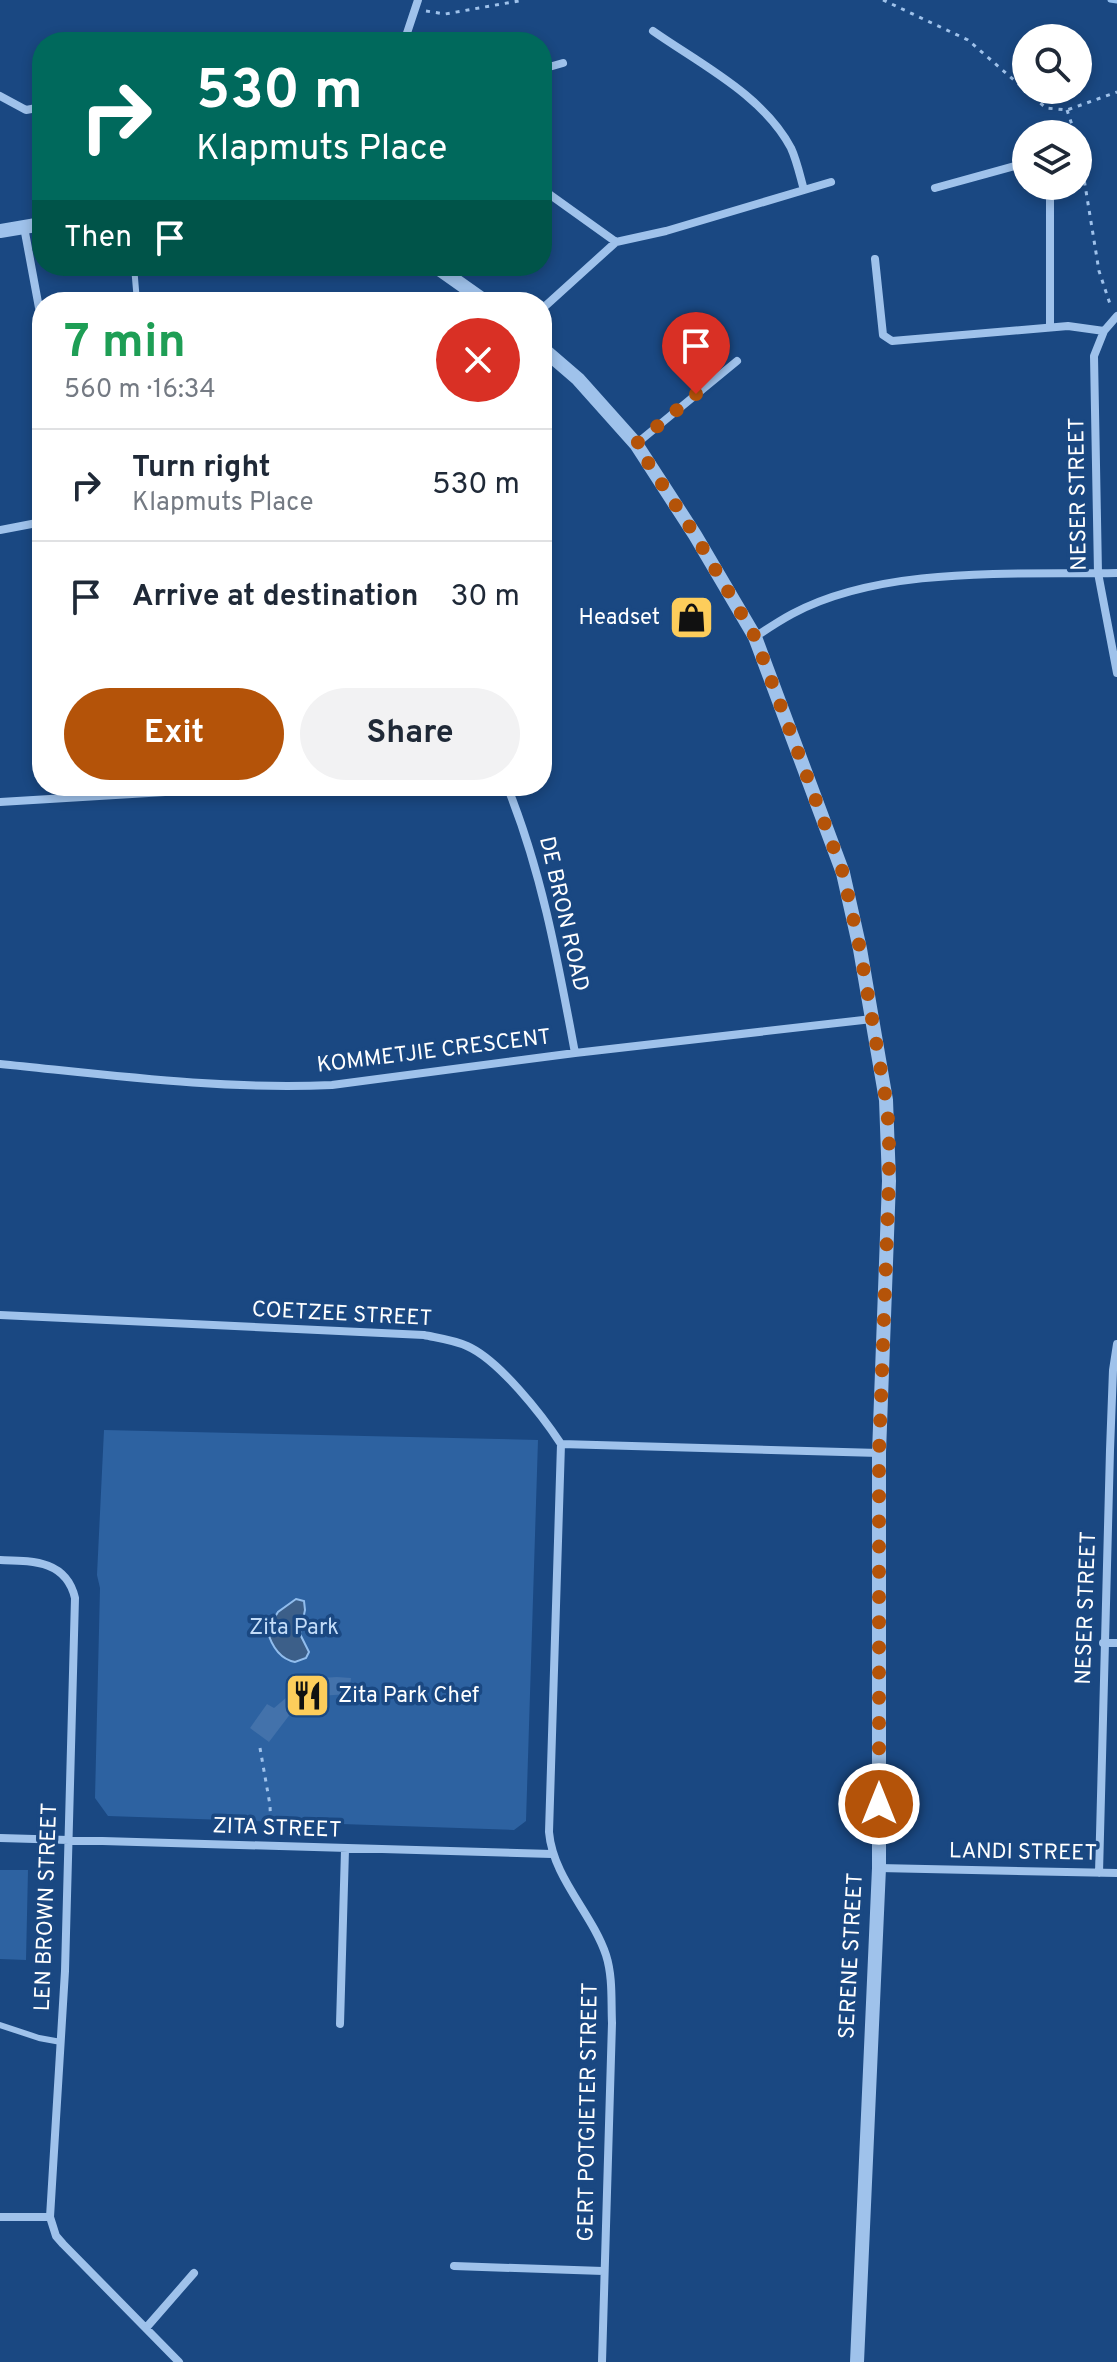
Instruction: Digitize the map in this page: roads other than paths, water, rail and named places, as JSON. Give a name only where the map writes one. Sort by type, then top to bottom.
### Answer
[{"type":"street","points":[[407,32],[416,5]]},
{"type":"street","points":[[653,31],[761,109],[793,152],[804,190]]},
{"type":"street","points":[[552,66],[563,63]]},
{"type":"street","points":[[0,96],[26,110],[32,109]]},
{"type":"street","points":[[935,188],[1012,167]]},
{"type":"street","points":[[552,300],[616,242],[666,231],[831,182]]},
{"type":"street","points":[[552,196],[616,242]]},
{"type":"street","points":[[1050,200],[1050,327]]},
{"type":"street","points":[[0,231],[32,226]]},
{"type":"street","points":[[24,227],[32,270]]},
{"type":"street","points":[[875,259],[883,335],[892,341],[1068,326],[1104,331]]},
{"type":"street","points":[[449,276],[472,292]]},
{"type":"street","name":"NESER STREET","points":[[1116,316],[1104,331],[1094,356],[1098,573],[1117,673]]},
{"type":"street","name":"SERENE STREET","points":[[552,357],[578,379],[636,444],[755,637],[843,873],[860,949],[886,1100],[889,1154],[879,1453],[879,1868],[857,2362]]},
{"type":"street","points":[[636,444],[737,361]]},
{"type":"street","points":[[0,530],[32,524]]},
{"type":"street","points":[[755,637],[793,613],[887,583],[957,577],[1117,573]]},
{"type":"street","points":[[0,802],[99,796]]},
{"type":"street","name":"DE BRON ROAD","points":[[511,796],[542,890],[575,1053]]},
{"type":"street","name":"KOMMETJIE CRESCENT","points":[[0,1064],[180,1081],[298,1086],[364,1082],[575,1053],[872,1019]]},
{"type":"street","name":"COETZEE STREET","points":[[0,1315],[424,1335],[444,1339],[480,1354],[536,1409],[561,1444]]},
{"type":"street","name":"NESER STREET","points":[[1099,1873],[1103,1643],[1113,1450],[1114,1356],[1117,1344]]},
{"type":"street","points":[[561,1444],[879,1453]]},
{"type":"street","name":"GERT POTGIETER STREET","points":[[561,1444],[549,1808],[552,1854],[600,1941],[609,1968],[612,2023],[602,2362]]},
{"type":"street","name":"LEN BROWN STREET","points":[[0,1560],[32,1561],[55,1567],[68,1579],[75,1598],[61,2042],[50,2217]]},
{"type":"street","points":[[1103,1643],[1117,1643]]},
{"type":"street","name":"ZITA STREET","points":[[0,1838],[552,1854]]},
{"type":"street","points":[[340,2024],[345,1850]]},
{"type":"street","name":"LANDI STREET","points":[[879,1868],[1117,1873]]},
{"type":"street","points":[[0,2217],[50,2217],[56,2236],[63,2244],[179,2362]]},
{"type":"street","points":[[454,2266],[603,2271]]},
{"type":"street","points":[[146,2328],[194,2273]]},
{"type":"lane","points":[[0,2025],[61,2042]]},
{"type":"waterway","points":[[1110,0],[1117,1]]},
{"type":"place","name":"Headset","points":[[691,618]]},
{"type":"place","name":"Zita Park Chef","points":[[307,1696]]},
{"type":"park label","name":"Zita Park","points":[[294,1628]]}]
